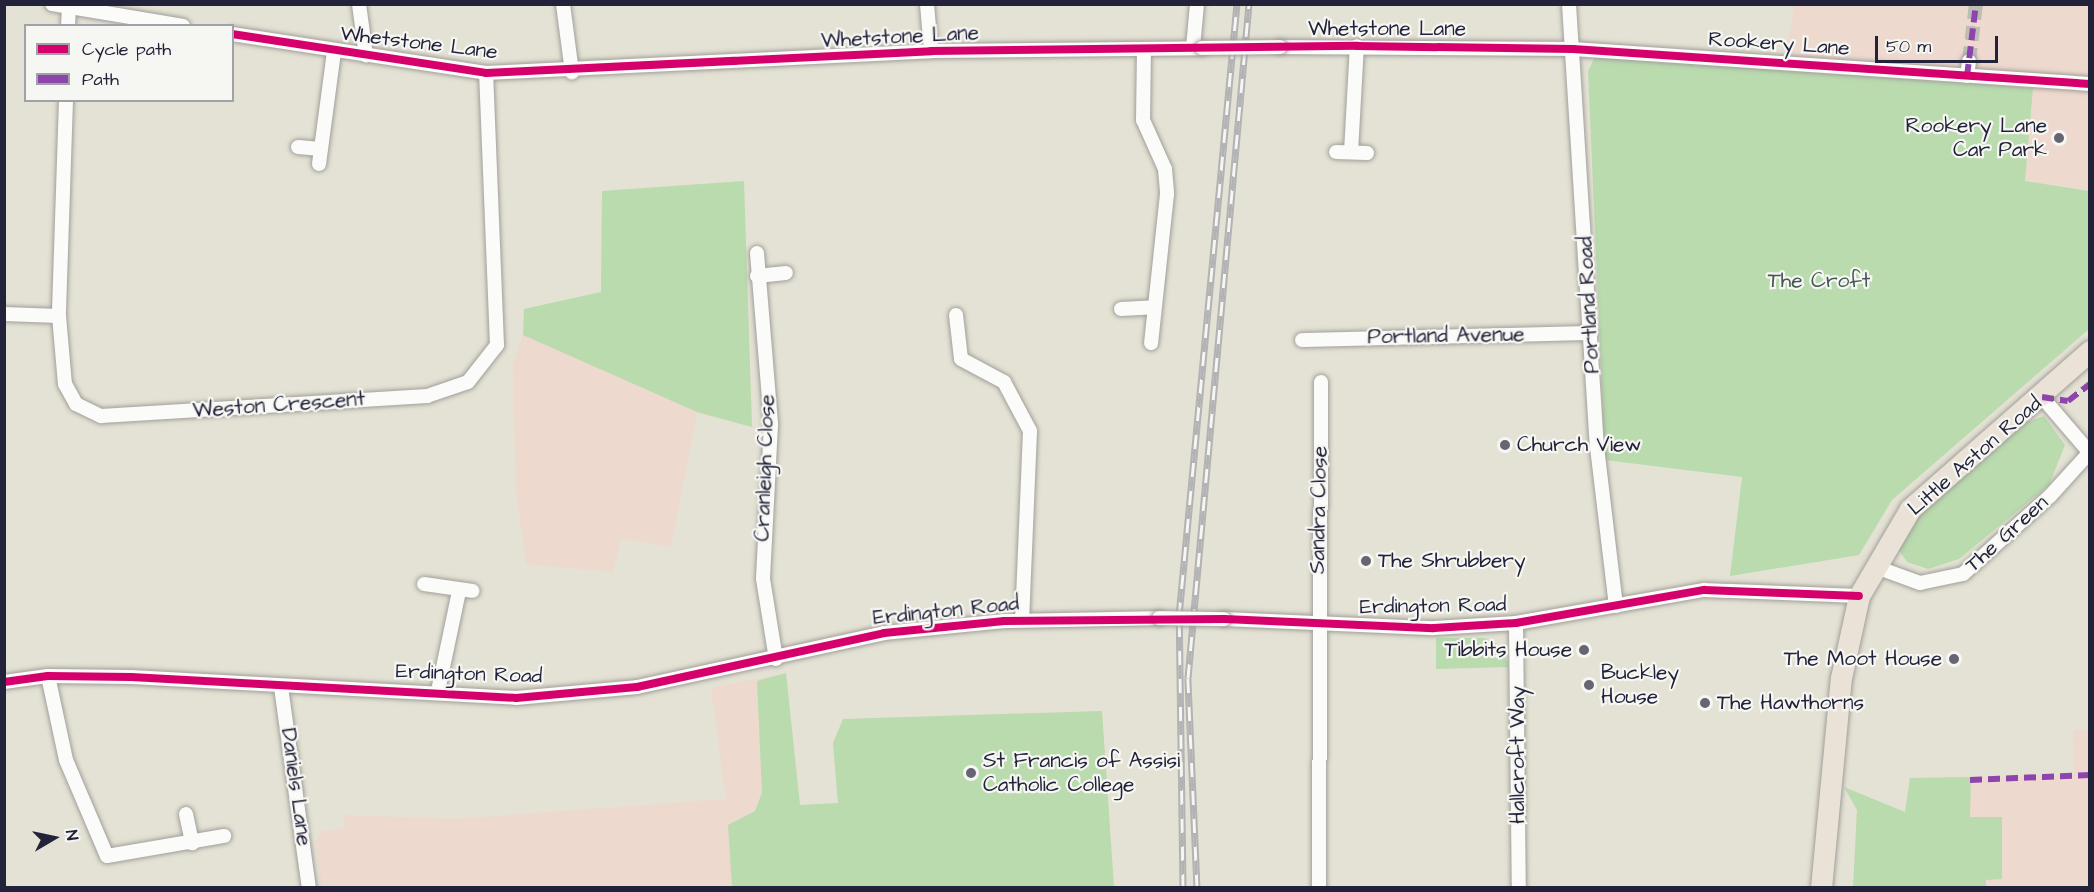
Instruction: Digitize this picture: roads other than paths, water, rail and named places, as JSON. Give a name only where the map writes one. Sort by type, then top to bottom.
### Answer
[{"type":"main road","name":"Little Aston Road","points":[[1821,888],[1841,678],[1859,596],[1910,509],[2042,397],[2090,351]]},
{"type":"street","points":[[52,4],[171,24]]},
{"type":"street","points":[[359,4],[366,56]]},
{"type":"street","points":[[563,4],[572,72]]},
{"type":"street","points":[[927,4],[931,51]]},
{"type":"street","points":[[1197,4],[1198,48]]},
{"type":"street","name":"Portland Road","points":[[1569,4],[1606,555],[1616,606]]},
{"type":"street","points":[[68,24],[69,7]]},
{"type":"street","name":"Whetstone Lane","points":[[234,34],[486,73],[572,72],[931,51],[1356,46],[1573,50]]},
{"type":"street","points":[[1351,152],[1356,46]]},
{"type":"street","points":[[1144,49],[1143,120],[1165,169],[1167,194],[1151,343]]},
{"type":"street","name":"Rookery Lane","points":[[1573,50],[2090,84]]},
{"type":"street","points":[[319,164],[334,51]]},
{"type":"street","points":[[1967,76],[1969,61]]},
{"type":"street","name":"Weston Crescent","points":[[66,102],[59,316],[65,384],[76,404],[101,416],[427,396],[462,386],[488,363],[498,338],[486,73]]},
{"type":"street","points":[[298,147],[321,149]]},
{"type":"street","points":[[1336,152],[1367,153]]},
{"type":"street","name":"Cranleigh Close","points":[[757,253],[757,276],[771,425],[763,570],[776,659]]},
{"type":"street","points":[[757,276],[786,273]]},
{"type":"street","points":[[1121,309],[1154,307]]},
{"type":"street","points":[[4,314],[59,316]]},
{"type":"street","points":[[956,315],[961,359],[1004,382],[1030,431],[1022,620]]},
{"type":"street","name":"Portland Avenue","points":[[1302,340],[1591,333]]},
{"type":"street","name":"Sandra Close","points":[[1320,624],[1328,396],[1321,381]]},
{"type":"street","name":"The Green","points":[[1876,567],[1920,583],[1963,574],[2050,496],[2089,453],[2042,397]]},
{"type":"street","points":[[423,584],[466,591],[438,691]]},
{"type":"street","name":"Erdington Road","points":[[4,682],[48,676],[281,687],[438,691],[516,698],[637,687],[776,659],[884,633],[1022,620],[1224,619],[1434,628],[1516,623],[1704,590],[1859,596]]},
{"type":"street","name":"Hallcroft Way","points":[[1516,623],[1519,888]]},
{"type":"street","points":[[1319,888],[1320,624]]},
{"type":"street","points":[[48,676],[66,760],[107,856],[224,836]]},
{"type":"street","name":"Daniels Lane","points":[[281,687],[309,888]]},
{"type":"street","points":[[186,814],[192,843]]},
{"type":"tunnel","points":[[1969,61],[1976,4]]},
{"type":"railway","points":[[1183,888],[1179,616],[1237,4]]},
{"type":"railway","points":[[1197,888],[1188,678],[1249,4]]},
{"type":"place","name":"Rookery Lane Car Park","points":[[2059,138]]},
{"type":"place","name":"Church View","points":[[1505,445]]},
{"type":"place","name":"The Shrubbery","points":[[1366,561]]},
{"type":"place","name":"Tibbits House","points":[[1584,650]]},
{"type":"place","name":"The Moot House","points":[[1954,659]]},
{"type":"place","name":"Buckley House","points":[[1589,685]]},
{"type":"place","name":"The Hawthorns","points":[[1705,703]]},
{"type":"place","name":"St Francis of Assisi Catholic College","points":[[971,773]]},
{"type":"park label","name":"The Croft","points":[[1819,281]]}]
